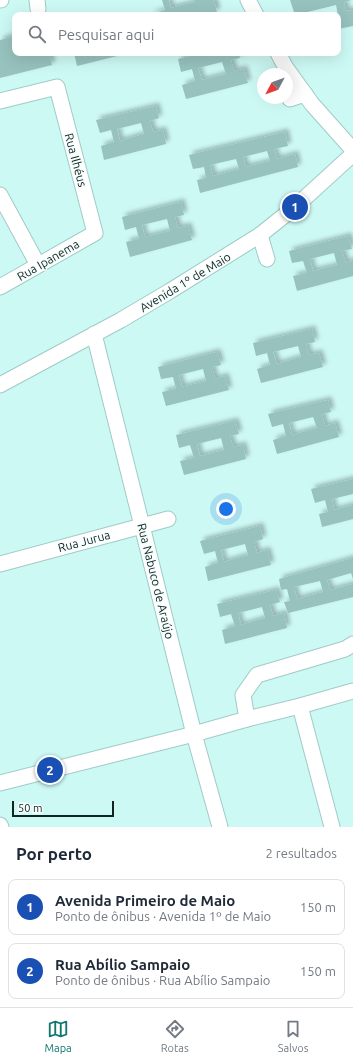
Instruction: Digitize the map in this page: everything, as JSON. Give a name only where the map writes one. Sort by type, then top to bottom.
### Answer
[{"type":"street","points":[[248,0],[254,12]]},
{"type":"street","points":[[280,56],[286,68],[312,104],[353,150]]},
{"type":"street","name":"Rua Ilhéus","points":[[0,101],[57,87],[95,233]]},
{"type":"street","points":[[293,98],[305,94]]},
{"type":"street","name":"Avenida 1º de Maio","points":[[0,385],[121,320],[260,235],[295,207],[353,154]]},
{"type":"street","points":[[0,195],[38,265]]},
{"type":"street","name":"Rua Ipanema","points":[[0,287],[95,233]]},
{"type":"street","points":[[260,235],[267,259]]},
{"type":"street","name":"Rua Nabuco de Araújo","points":[[94,334],[194,734],[220,827]]},
{"type":"street","name":"Rua Jurua","points":[[0,564],[168,519]]},
{"type":"street","points":[[247,718],[243,695],[257,675],[345,649],[353,644]]},
{"type":"street","points":[[0,783],[194,734],[247,718],[300,706],[353,691]]},
{"type":"street","points":[[300,706],[332,827]]},
{"type":"building","points":[[162,0],[169,0],[171,8],[195,2],[194,0],[214,0],[217,12],[158,12],[165,10]]},
{"type":"building","points":[[290,0],[351,0],[344,2],[346,11],[353,10],[353,26],[341,28],[341,12],[337,12],[336,5],[307,12],[294,12]]},
{"type":"building","points":[[12,37],[12,56],[50,56],[52,65],[0,78],[0,40]]},
{"type":"building","points":[[75,56],[117,56],[77,66]]},
{"type":"building","points":[[190,56],[240,56],[240,58],[231,60],[234,71],[244,69],[248,83],[186,99],[182,85],[195,81],[192,69],[181,72],[178,59]],"holes":[[[222,62],[226,74],[202,80],[198,68]]]},
{"type":"building","points":[[156,106],[159,118],[150,121],[153,132],[163,130],[166,144],[104,160],[101,146],[114,142],[111,130],[100,133],[96,120]],"holes":[[[141,123],[144,134],[120,141],[117,129]]]},
{"type":"building","points":[[285,132],[288,146],[274,149],[277,159],[295,154],[298,167],[200,193],[197,180],[206,178],[204,167],[193,169],[189,155]],"holes":[[[267,151],[270,161],[246,167],[243,157]],[[236,159],[239,169],[213,176],[210,165]]]},
{"type":"building","points":[[181,202],[184,215],[175,217],[178,228],[188,226],[192,240],[130,257],[126,242],[139,239],[136,227],[125,230],[122,217]],"holes":[[[167,219],[170,231],[145,237],[142,225]]]},
{"type":"building","points":[[348,236],[352,249],[342,251],[346,263],[353,260],[353,276],[297,291],[293,276],[307,273],[303,261],[292,263],[289,251]],"holes":[[[334,253],[337,265],[313,271],[310,259]]]},
{"type":"building","points":[[312,329],[315,342],[306,344],[309,355],[319,353],[323,367],[261,383],[257,369],[270,365],[267,353],[256,356],[253,343]],"holes":[[[298,346],[301,357],[277,364],[273,352]]]},
{"type":"building","points":[[217,352],[221,365],[212,367],[215,379],[225,376],[229,390],[166,406],[162,392],[176,389],[173,377],[161,379],[158,367]],"holes":[[[203,369],[206,381],[182,387],[179,375]]]},
{"type":"building","points":[[328,400],[331,412],[322,414],[325,426],[335,423],[339,437],[277,454],[273,440],[286,436],[283,424],[272,427],[268,414]],"holes":[[[313,417],[317,428],[292,435],[289,423]]]},
{"type":"building","points":[[235,421],[239,434],[230,436],[233,447],[243,445],[246,459],[184,475],[180,461],[194,458],[190,445],[179,448],[176,435]],"holes":[[[221,438],[224,450],[200,456],[197,444]]]},
{"type":"building","points":[[353,479],[353,494],[332,499],[334,510],[353,505],[353,519],[322,527],[319,514],[328,512],[325,500],[315,503],[311,489]]},
{"type":"building","points":[[260,526],[263,539],[254,542],[257,553],[267,550],[271,565],[208,581],[205,567],[218,563],[215,551],[204,554],[200,541]],"holes":[[[245,544],[248,555],[224,562],[221,550]]]},
{"type":"building","points":[[353,558],[353,579],[351,573],[327,580],[330,590],[353,584],[353,597],[288,613],[284,602],[290,601],[287,589],[281,590],[279,579]],"holes":[[[320,581],[323,592],[297,599],[294,587]]]},
{"type":"building","points":[[276,590],[280,602],[270,605],[273,616],[284,613],[287,628],[225,644],[222,630],[235,626],[231,614],[220,617],[217,604]],"holes":[[[262,607],[265,618],[241,625],[238,613]]]},
{"type":"place","name":"Avenida Primeiro de Maio","points":[[295,207]]},
{"type":"place","name":"Rua Abílio Sampaio","points":[[50,770]]}]
